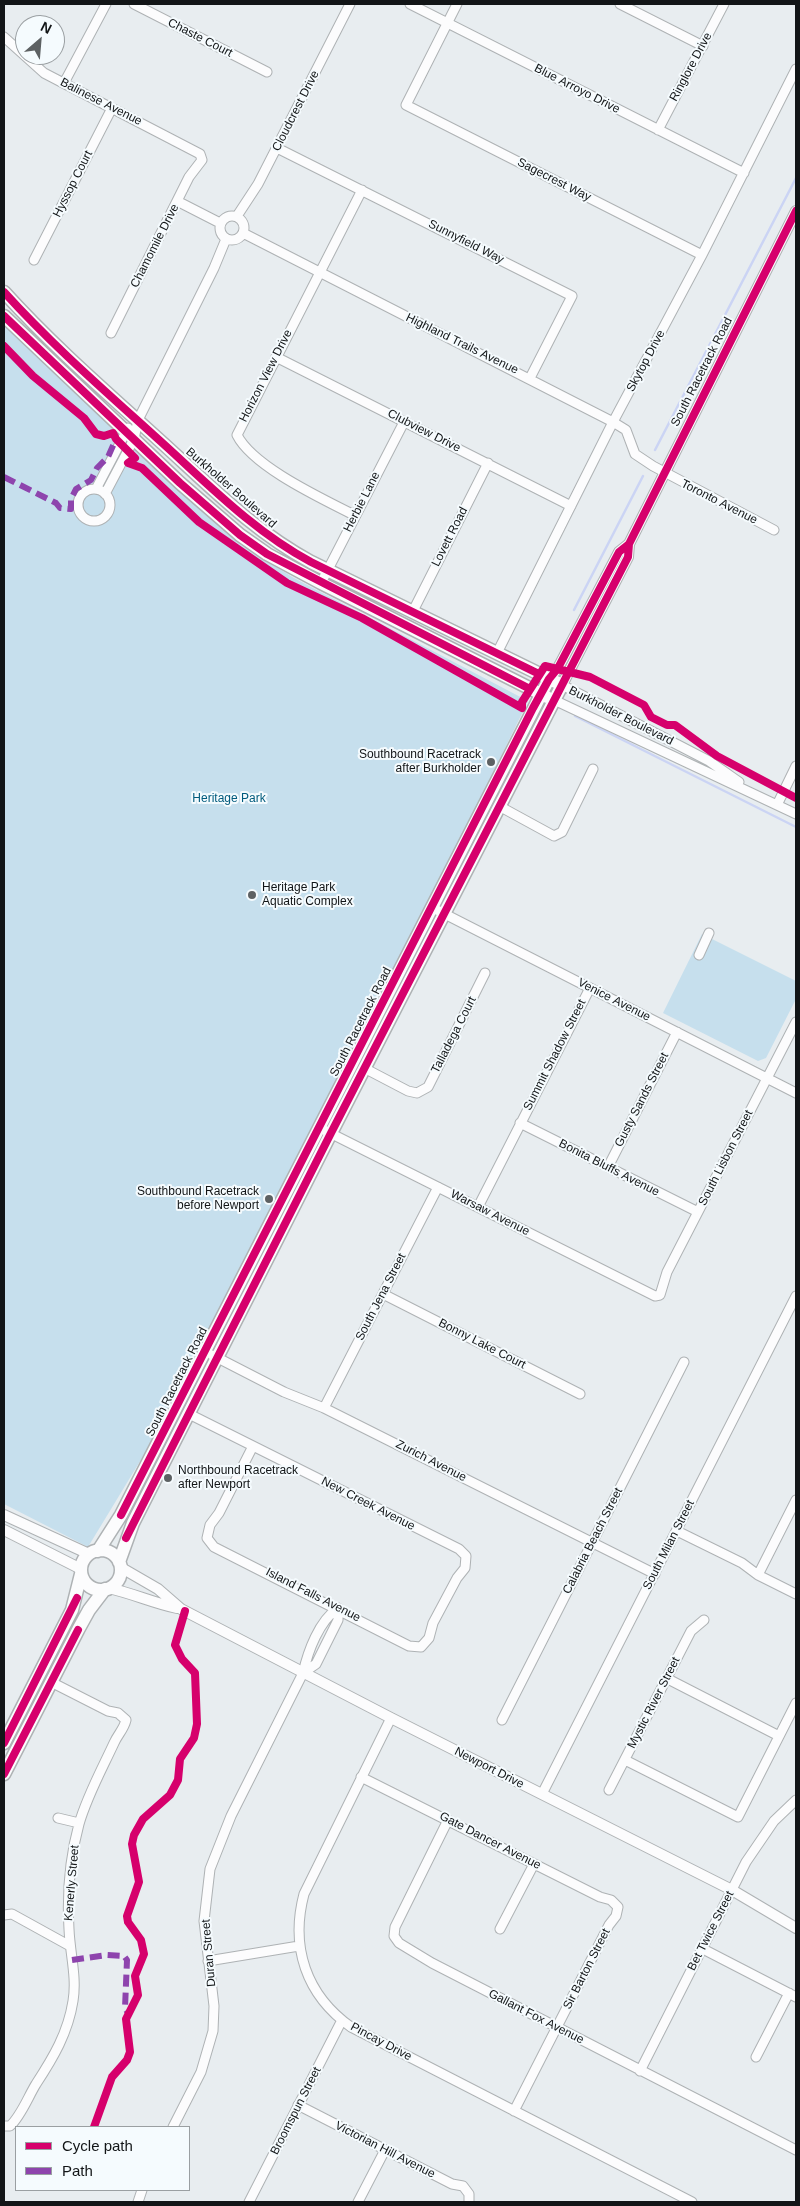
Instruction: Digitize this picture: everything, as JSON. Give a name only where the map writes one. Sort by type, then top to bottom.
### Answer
[{"type":"main road","name":"Burkholder Boulevard","points":[[4,292],[44,334],[258,529],[294,552],[328,570],[562,685]]},
{"type":"main road","name":"Burkholder Boulevard","points":[[4,316],[180,483],[240,535],[267,554],[554,700]]},
{"type":"main road","name":"South Racetrack Road","points":[[119,1565],[133,1523],[218,1358],[431,907],[549,679]]},
{"type":"main road","name":"South Racetrack Road","points":[[93,1552],[121,1515],[205,1351],[325,1130],[364,1068],[562,685]]},
{"type":"main road","points":[[4,1743],[72,1610],[83,1562],[93,1552],[110,1553],[119,1565],[118,1579],[89,1610],[4,1774]]},
{"type":"main road","points":[[81,1572],[84,1581],[92,1588],[107,1589]]},
{"type":"street","points":[[64,83],[106,4]]},
{"type":"street","name":"Chaste Court","points":[[134,4],[266,72]]},
{"type":"street","name":"Cloudcrest Drive","points":[[237,216],[258,184],[350,4]]},
{"type":"street","name":"Blue Arroyo Drive","points":[[410,4],[744,173]]},
{"type":"street","points":[[447,23],[457,4]]},
{"type":"street","points":[[620,4],[703,46]]},
{"type":"street","name":"Ringlore Drive","points":[[658,130],[724,4]]},
{"type":"street","name":"Sagecrest Way","points":[[447,23],[406,105],[702,255]]},
{"type":"street","name":"Balinese Avenue","points":[[4,37],[44,73],[200,154],[202,160]]},
{"type":"street","name":"Skytop Drive","points":[[497,653],[613,422],[702,255],[796,69]]},
{"type":"street","name":"Hyssop Court","points":[[34,260],[112,108]]},
{"type":"street","name":"Sunnyfield Way","points":[[277,148],[572,296],[530,378]]},
{"type":"street","name":"Chamomile Drive","points":[[111,333],[189,177],[202,160]]},
{"type":"street","name":"Horizon View Drive","points":[[354,515],[296,484],[258,457],[241,442],[237,435],[362,190]]},
{"type":"street","points":[[177,201],[220,223]]},
{"type":"street","name":"South Racetrack Road","points":[[562,685],[628,557],[629,544],[796,211]]},
{"type":"street","points":[[230,216],[237,216],[243,224],[243,233],[236,240],[226,239],[220,232],[220,223],[230,216]]},
{"type":"street","name":"Highland Trails Avenue","points":[[243,233],[318,273],[530,378],[613,422],[626,430],[635,454],[664,473]]},
{"type":"street","points":[[96,489],[138,420],[214,268],[226,239]]},
{"type":"street","name":"Clubview Drive","points":[[276,356],[571,506]]},
{"type":"street","name":"Herbie Lane","points":[[321,583],[354,515],[404,422]]},
{"type":"street","points":[[106,494],[96,489],[87,491],[80,498],[80,512],[86,518],[95,521],[107,515],[110,506],[106,494],[130,434]]},
{"type":"street","name":"Lovett Road","points":[[413,611],[488,464]]},
{"type":"street","name":"Toronto Avenue","points":[[664,473],[774,530]]},
{"type":"street","name":"South Racetrack Road","points":[[549,679],[558,668],[620,552],[629,544]]},
{"type":"street","name":"Burkholder Boulevard","points":[[562,685],[709,761],[755,794]]},
{"type":"street","name":"Burkholder Boulevard","points":[[554,700],[796,814]]},
{"type":"street","points":[[777,805],[796,766]]},
{"type":"street","points":[[499,806],[554,836],[562,832],[592,769]]},
{"type":"street","name":"Venice Avenue","points":[[431,907],[796,1092]]},
{"type":"street","points":[[699,955],[709,933]]},
{"type":"street","name":"Talladega Court","points":[[364,1068],[408,1091],[417,1093],[428,1087],[485,973]]},
{"type":"street","name":"Summit Shadow Street","points":[[478,1207],[590,988]]},
{"type":"street","name":"South Lisbon Street","points":[[660,1295],[667,1272],[796,1022]]},
{"type":"street","name":"Gusty Sands Street","points":[[608,1167],[676,1032]]},
{"type":"street","name":"Bonita Bluffs Avenue","points":[[520,1123],[698,1212]]},
{"type":"street","name":"Warsaw Avenue","points":[[325,1130],[655,1296],[660,1295]]},
{"type":"street","name":"South Jena Street","points":[[324,1408],[438,1187]]},
{"type":"street","name":"Bonny Lake Court","points":[[383,1294],[580,1394]]},
{"type":"street","name":"South Milan Street","points":[[542,1794],[796,1296]]},
{"type":"street","name":"Zurich Avenue","points":[[205,1351],[284,1392],[324,1408],[654,1574]]},
{"type":"street","name":"Calabria Beach Street","points":[[502,1720],[684,1362]]},
{"type":"street","name":"New Creek Avenue","points":[[189,1414],[458,1549],[466,1556],[465,1568],[456,1578],[433,1623],[429,1638],[421,1647]]},
{"type":"street","name":"Island Falls Avenue","points":[[253,1446],[219,1514],[210,1525],[206,1538],[214,1547],[338,1608],[409,1646],[421,1647]]},
{"type":"street","points":[[758,1575],[796,1500]]},
{"type":"street","points":[[4,1515],[93,1552]]},
{"type":"street","points":[[4,1530],[81,1572]]},
{"type":"street","points":[[676,1531],[796,1594]]},
{"type":"street","name":"Newport Drive","points":[[119,1565],[158,1589],[181,1609],[391,1718],[732,1890],[796,1928]]},
{"type":"street","name":"Newport Drive","points":[[107,1589],[133,1593],[151,1602],[181,1609]]},
{"type":"street","name":"Duran Street","points":[[174,2126],[201,2072],[210,2045],[214,2006],[204,1921],[215,1853],[231,1816],[303,1673],[306,1659],[328,1615],[338,1608]]},
{"type":"street","name":"Mystic River Street","points":[[609,1790],[691,1631],[704,1620]]},
{"type":"street","points":[[666,1678],[779,1736]]},
{"type":"street","name":"Kenerly Street","points":[[7,2126],[16,2120],[20,2110],[55,2054],[66,2030],[74,1987],[70,1946],[71,1877],[80,1823],[116,1738],[124,1729],[126,1720],[118,1713],[108,1711],[51,1682]]},
{"type":"street","points":[[625,1760],[738,1817],[796,1703]]},
{"type":"street","name":"Pincay Drive","points":[[391,1718],[304,1894],[299,1918],[299,1946],[306,1971],[319,1995],[342,2020],[368,2036],[692,2202]]},
{"type":"street","points":[[4,1743],[16,1749]]},
{"type":"street","name":"Gate Dancer Avenue","points":[[362,1777],[600,1897],[611,1900],[618,1906]]},
{"type":"street","name":"Bet Twice Street","points":[[640,2070],[755,1845],[774,1821],[796,1800]]},
{"type":"street","points":[[58,1818],[80,1823]]},
{"type":"street","name":"Gallant Fox Avenue","points":[[448,1820],[395,1927],[394,1936],[399,1943],[432,1963],[796,2150]]},
{"type":"street","points":[[500,1929],[534,1864]]},
{"type":"street","name":"Sir Barton Street","points":[[514,2111],[609,1925],[616,1916],[618,1906]]},
{"type":"street","points":[[4,1914],[12,1914],[70,1946]]},
{"type":"street","points":[[208,1961],[299,1946]]},
{"type":"street","points":[[703,1949],[792,1995],[756,2057]]},
{"type":"street","name":"Broomspun Street","points":[[249,2202],[342,2020]]},
{"type":"street","name":"Victorian Hill Avenue","points":[[298,2106],[452,2184],[463,2186],[469,2198]]},
{"type":"street","points":[[358,2202],[385,2150]]},
{"type":"green space","name":"Heritage Park","points":[[4,319],[242,546],[294,578],[528,701],[330,1108],[196,1369],[88,1547],[4,1504]]},
{"type":"green space","points":[[702,934],[796,981],[796,999],[766,1058],[758,1061],[663,1013]]},
{"type":"waterway","points":[[655,450],[796,178]]},
{"type":"waterway","points":[[574,610],[643,476]]},
{"type":"waterway","points":[[575,716],[796,827]]},
{"type":"marked path","points":[[4,477],[56,503],[60,508],[71,509],[71,499],[76,489],[91,480],[97,468],[108,457],[116,439]]},
{"type":"marked path","points":[[72,1960],[107,1955],[124,1956],[127,1960],[125,2008],[128,2013]]},
{"type":"cycle path","points":[[121,1515],[533,708],[549,679],[558,668],[619,552],[629,544],[796,211]]},
{"type":"cycle path","points":[[4,292],[41,331],[99,385],[231,505],[270,536],[311,562],[539,674]]},
{"type":"cycle path","points":[[4,316],[180,483],[240,535],[267,554],[530,689]]},
{"type":"cycle path","points":[[4,346],[33,376],[84,418],[96,434],[104,436],[113,433],[116,439],[135,458],[128,463],[142,468],[199,522],[287,583],[362,618],[522,708],[522,702],[545,666],[590,677],[644,705],[651,717],[667,725],[675,725],[717,756],[796,798]]},
{"type":"cycle path","points":[[126,1538],[331,1133],[628,557],[629,544]]},
{"type":"cycle path","points":[[4,1743],[77,1598]]},
{"type":"cycle path","points":[[94,2126],[112,2077],[127,2060],[130,2052],[126,2019],[138,1995],[135,1976],[144,1954],[141,1940],[128,1922],[127,1916],[139,1882],[132,1844],[134,1835],[143,1819],[170,1795],[178,1780],[180,1759],[194,1738],[197,1724],[195,1673],[182,1659],[175,1645],[185,1611]]},
{"type":"cycle path","points":[[4,1774],[78,1630]]},
{"type":"place","name":"Southbound Racetrack after Burkholder","points":[[491,762]]},
{"type":"place","name":"Heritage Park Aquatic Complex","points":[[252,895]]},
{"type":"place","name":"Southbound Racetrack before Newport","points":[[269,1199]]},
{"type":"place","name":"Northbound Racetrack after Newport","points":[[168,1478]]}]
